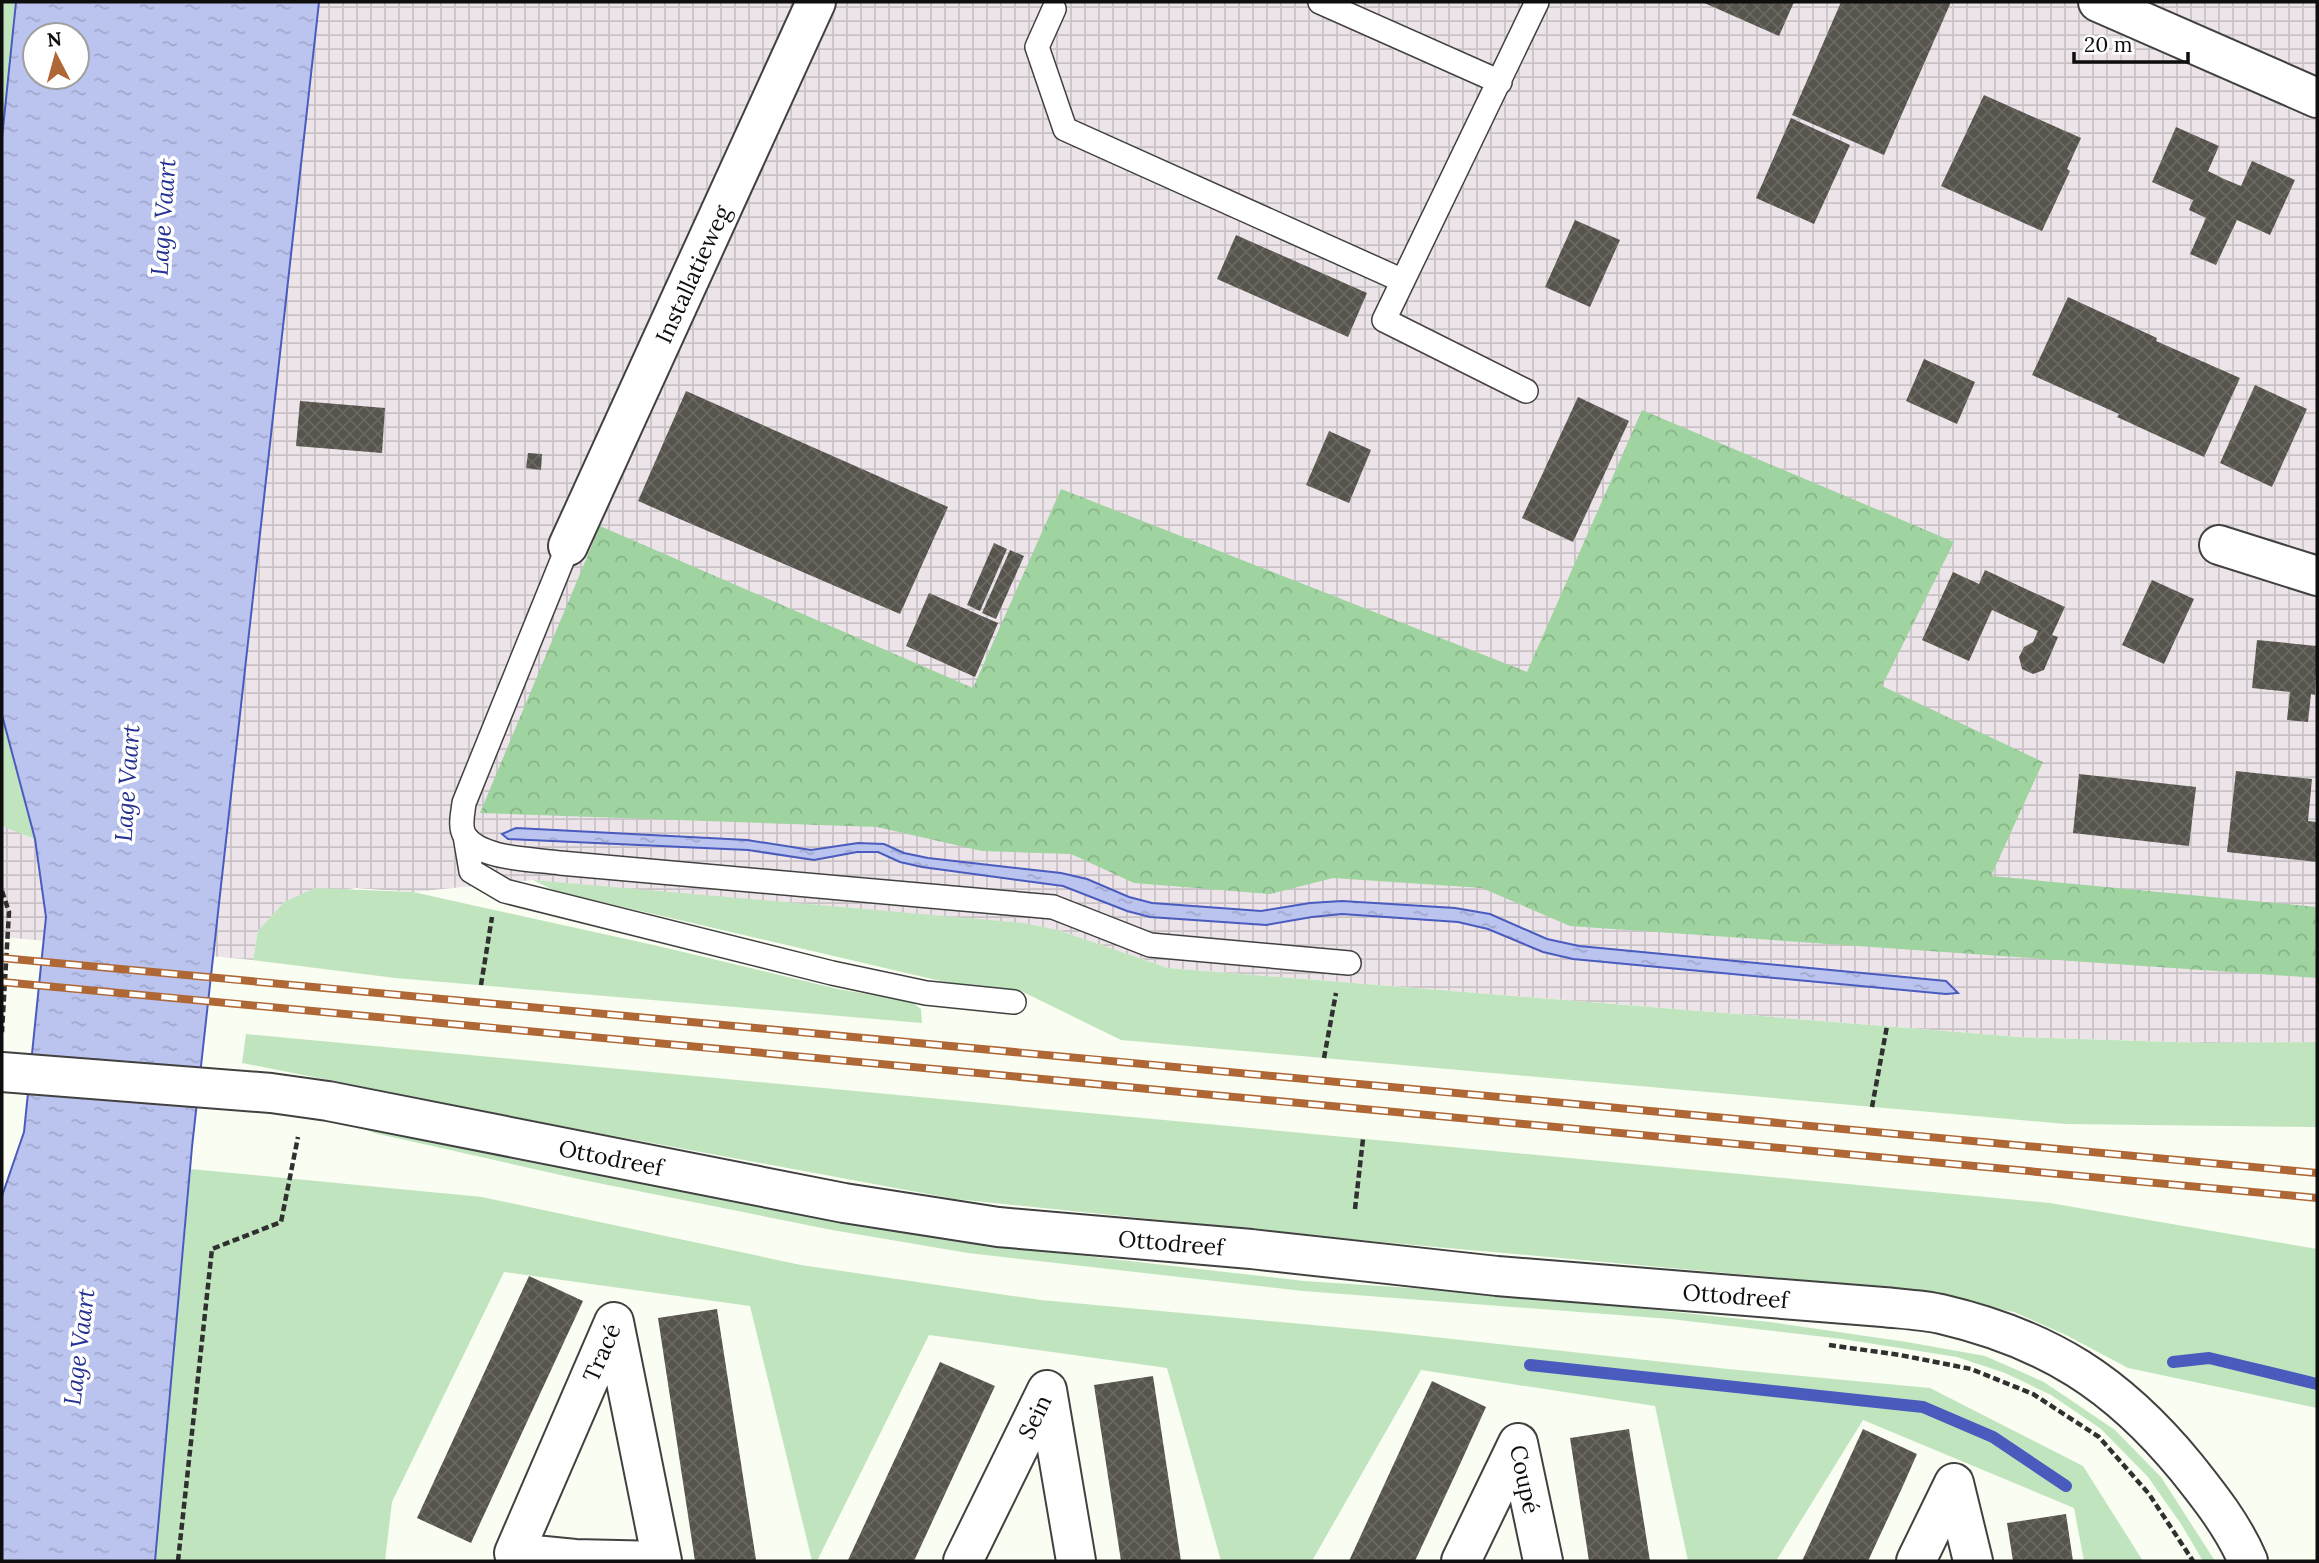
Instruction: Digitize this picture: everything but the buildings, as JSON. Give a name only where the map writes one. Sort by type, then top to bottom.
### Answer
[{"type":"street","name":"Installatieweg","points":[[568,546],[816,2]]},
{"type":"street","points":[[2098,2],[2317,98]]},
{"type":"street","points":[[2219,545],[2317,576]]},
{"type":"street","name":"Ottodreef","points":[[2,1072],[271,1093],[379,1111],[844,1203],[998,1227],[1251,1248],[1497,1276],[1939,1313],[1991,1328],[2048,1350],[2091,1375],[2126,1402],[2167,1443],[2207,1493],[2237,1536],[2248,1561]]},
{"type":"street","name":"Tracé","points":[[614,1322],[662,1561],[575,1560],[514,1553],[614,1322]]},
{"type":"street","name":"Sein","points":[[963,1561],[1047,1390],[1076,1561]]},
{"type":"street","name":"Coupé","points":[[1461,1561],[1518,1443],[1543,1561]]},
{"type":"street","points":[[1916,1561],[1954,1483],[1973,1561]]},
{"type":"lane","points":[[1320,2],[1500,82]]},
{"type":"lane","points":[[1526,391],[1384,320],[1536,2]]},
{"type":"lane","points":[[1049,4],[1037,47],[1065,129],[1401,280]]},
{"type":"lane","points":[[568,546],[464,803],[461,821],[471,871],[505,891],[832,973],[926,993],[1014,1002]]},
{"type":"lane","points":[[465,836],[485,853],[560,863],[1054,907],[1150,945],[1343,972]]},
{"type":"path","points":[[2,891],[9,912],[2,1032]]},
{"type":"path","points":[[481,985],[493,910]]},
{"type":"path","points":[[1324,1058],[1343,972]]},
{"type":"path","points":[[1872,1107],[1887,1026]]},
{"type":"path","points":[[178,1561],[212,1249],[281,1222],[300,1129]]},
{"type":"path","points":[[1355,1209],[1363,1139]]},
{"type":"shaded area","points":[[2,2],[2317,2],[2317,1042],[2206,1043],[2019,1037],[1168,968],[1058,930],[533,880],[413,892],[355,888],[284,902],[258,931],[253,960],[2,937]]},
{"type":"green space","points":[[2,2],[16,2],[2,138]]},
{"type":"green space","points":[[1642,410],[1954,542],[1882,686],[2043,762],[1991,876],[2317,907],[2317,978],[1570,926],[1482,888],[1333,878],[1270,894],[1134,883],[1071,854],[982,851],[877,827],[480,813],[600,526],[973,688],[1061,489],[1527,672]]},
{"type":"green space","points":[[2,715],[35,839],[2,826]]},
{"type":"green space","points":[[533,880],[1023,923],[1058,930],[1168,968],[2019,1037],[2206,1043],[2317,1042],[2317,1127],[2066,1124],[1121,1040],[1019,990],[962,986],[555,891]]},
{"type":"green space","points":[[315,888],[413,892],[838,989],[912,1002],[921,1009],[922,1023],[395,978],[253,960],[258,931],[284,902]]},
{"type":"green space","points":[[246,1034],[2050,1203],[2317,1249],[2317,1408],[2128,1368],[2066,1335],[2014,1312],[1894,1288],[1347,1239],[955,1199],[566,1127],[242,1063]]},
{"type":"green space","points":[[329,1114],[972,1243],[1304,1281],[1503,1294],[1770,1322],[1985,1356],[2044,1382],[2115,1430],[2161,1477],[2215,1561],[2203,1561],[2148,1477],[2101,1429],[2051,1395],[2005,1373],[1957,1357],[1842,1339],[1670,1319],[1303,1291],[968,1253],[832,1230],[583,1180],[374,1133]]},
{"type":"green space","points":[[191,1169],[482,1197],[801,1265],[1041,1300],[1388,1332],[1930,1388],[2083,1466],[2143,1561],[2084,1561],[2074,1508],[1863,1420],[1776,1561],[1688,1561],[1655,1406],[1421,1370],[1312,1561],[1221,1561],[1167,1368],[929,1335],[817,1561],[812,1561],[750,1306],[504,1272],[392,1502],[385,1561],[155,1561]]},
{"type":"water","name":"Lage Vaart","points":[[16,2],[319,2],[192,1147],[155,1561],[2,1561],[2,1196],[24,1132],[46,917],[35,839],[2,715],[2,138]]},
{"type":"water","points":[[516,828],[747,840],[811,850],[858,843],[884,844],[904,853],[928,858],[1061,873],[1087,879],[1129,897],[1152,903],[1261,911],[1342,901],[1455,908],[1490,914],[1547,939],[1579,946],[1946,981],[1958,993],[1573,959],[1543,952],[1488,929],[1458,922],[1342,914],[1266,925],[1150,917],[1063,886],[922,867],[900,862],[878,852],[857,852],[814,860],[748,850],[508,839],[502,834]]},
{"type":"waterway","points":[[2173,1362],[2209,1358],[2317,1384]]},
{"type":"waterway","points":[[1530,1365],[1923,1407],[1993,1437],[2066,1486]]},
{"type":"railway","points":[[2,958],[2317,1173]]},
{"type":"railway","points":[[2,982],[2317,1198]]}]
